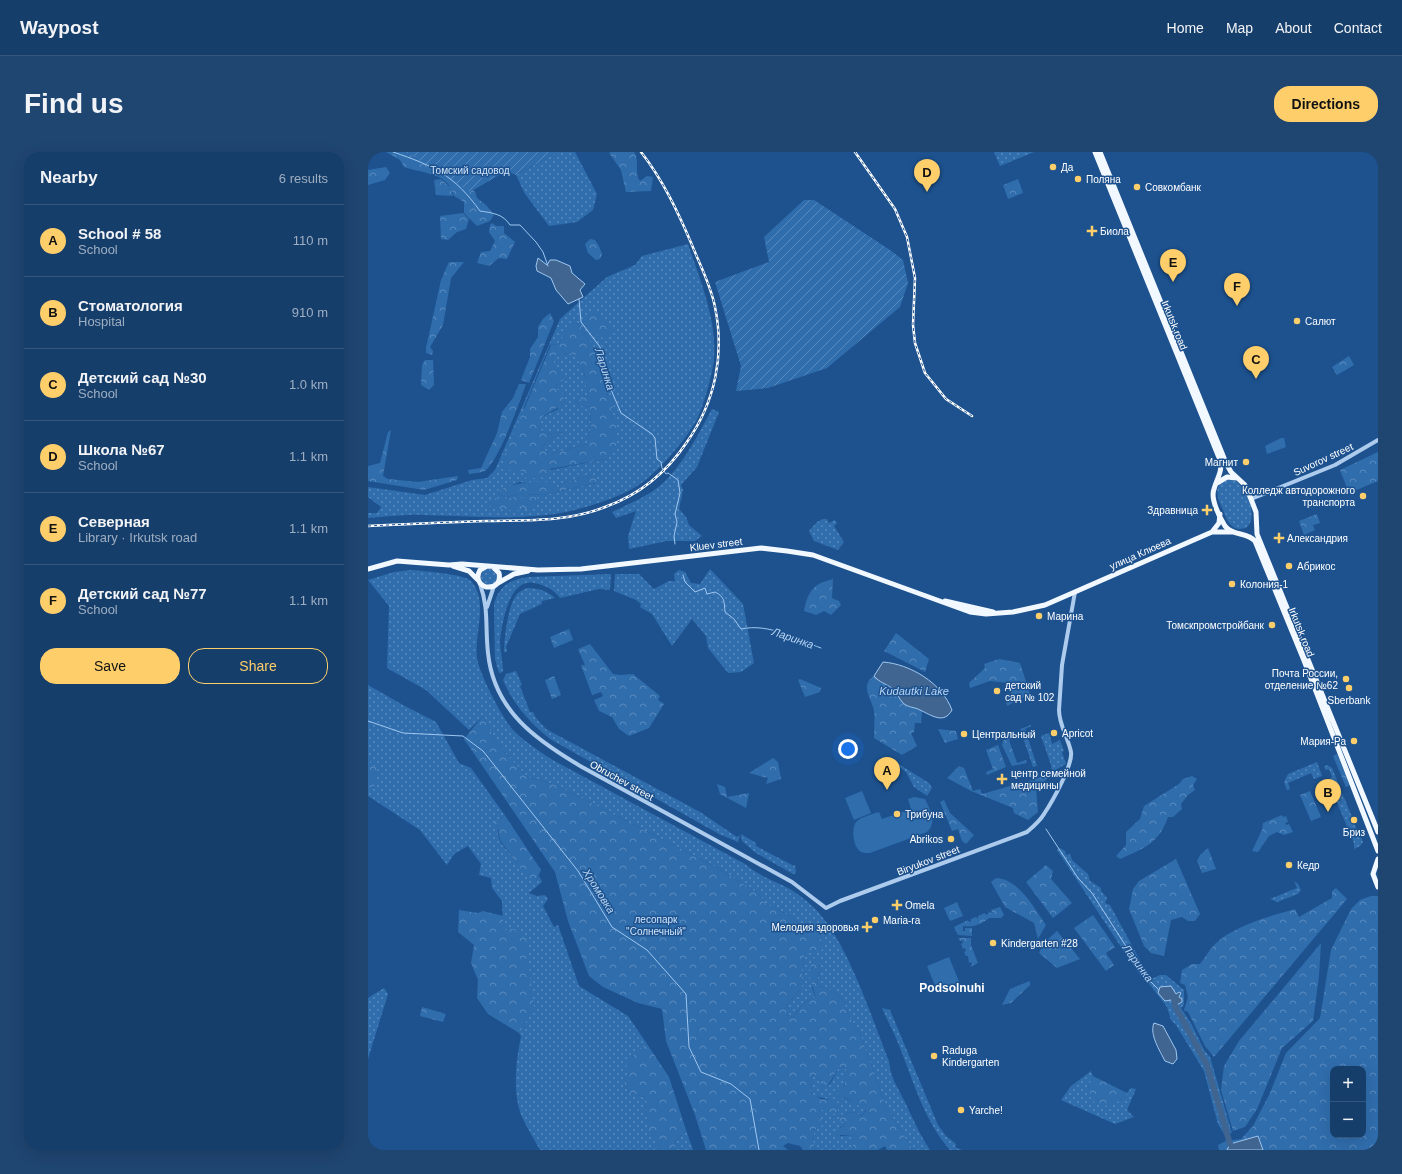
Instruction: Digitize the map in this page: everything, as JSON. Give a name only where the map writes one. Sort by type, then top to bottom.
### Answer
[{"type":"main road","name":"Irkutsk road","points":[[1095,152],[1220,460],[1221,472],[1213,490],[1213,496],[1225,526],[1232,532],[1247,535],[1255,541],[1303,658],[1378,851]]},
{"type":"main road","name":"Irkutsk road","points":[[1100,152],[1226,463],[1231,472],[1245,485],[1251,499],[1256,512],[1257,534],[1378,832]]},
{"type":"main road","points":[[1217,483],[1227,477],[1238,478]]},
{"type":"main road","points":[[1212,532],[1219,523],[1220,513]]},
{"type":"main road","name":"улица Клюева","points":[[1075,592],[1212,532],[1232,532]]},
{"type":"main road","name":"Kluev street","points":[[368,569],[397,561],[538,570],[598,568],[740,550],[768,549],[800,552],[818,557],[936,599],[952,607],[970,612],[986,614],[1013,612],[1034,608],[1075,592]]},
{"type":"main road","points":[[448,565],[468,571],[486,587],[496,585],[514,574],[538,570]]},
{"type":"main road","points":[[480,583],[478,578],[479,572],[482,568],[489,566],[495,568],[499,573],[496,585]]},
{"type":"main road","points":[[1377,861],[1373,879],[1378,887]]},
{"type":"street","name":"Suvorov street","points":[[1251,499],[1335,465],[1353,456],[1378,440]]},
{"type":"street","name":"Obruchev street","points":[[480,583],[487,608],[488,654],[494,680],[510,711],[525,729],[555,751],[582,767],[792,882],[826,908],[840,901],[1027,832],[1046,813],[1070,762],[1071,752],[1059,710],[1062,665],[1075,592]]},
{"type":"street","name":"Obruchev street","points":[[487,608],[496,585]]},
{"type":"green space","points":[[386,152],[412,152],[466,183],[475,192],[477,198],[486,205],[494,215],[490,221],[477,226],[464,213],[464,202],[454,196],[451,188],[446,182],[434,175],[404,167],[400,160]]},
{"type":"green space","name":"Томский садовод","points":[[406,152],[558,152],[516,175],[506,171],[470,192]]},
{"type":"green space","points":[[558,152],[575,152],[597,194],[593,210],[577,222],[549,226],[525,194],[516,175]]},
{"type":"green space","points":[[634,152],[637,159],[637,174],[640,181],[647,176],[653,177],[651,191],[626,192],[621,170],[609,153]]},
{"type":"green space","points":[[994,152],[1034,152],[1000,166]]},
{"type":"green space","points":[[386,167],[390,173],[385,180],[368,185],[368,170]]},
{"type":"green space","points":[[441,179],[451,188],[453,196],[436,195],[434,180]]},
{"type":"green space","points":[[1018,179],[1023,193],[1008,199],[1003,185]]},
{"type":"green space","points":[[804,200],[814,200],[903,260],[908,283],[900,307],[827,368],[768,388],[736,391],[741,366],[715,282],[769,262],[764,237]]},
{"type":"green space","points":[[463,213],[469,219],[466,229],[457,232],[448,240],[441,239],[440,216]]},
{"type":"green space","points":[[492,223],[496,226],[504,226],[504,233],[515,242],[507,259],[499,258],[489,266],[477,263],[481,252],[490,251],[495,241],[489,232],[490,225]]},
{"type":"green space","points":[[590,239],[595,240],[599,246],[602,254],[600,259],[596,260],[588,253],[585,244]]},
{"type":"green space","points":[[688,244],[707,300],[713,329],[714,343],[712,372],[705,400],[699,415],[684,439],[668,459],[650,477],[632,489],[614,497],[574,510],[555,514],[522,517],[408,515],[368,518],[368,513],[377,513],[381,507],[368,497],[368,487],[425,495],[472,480],[487,478],[495,470],[560,319],[607,277],[635,265],[642,256]],"holes":[[[578,323],[601,359],[608,397],[614,404],[610,410],[616,426],[606,459],[550,470],[525,471],[524,407],[550,345],[558,344],[571,326]],[[591,475],[596,483],[543,495],[520,494],[504,497],[497,493],[499,490],[520,482],[560,488],[559,484]]]},
{"type":"green space","points":[[449,262],[464,262],[451,278],[443,325],[430,347],[433,351],[432,355],[426,353],[426,348],[441,280]]},
{"type":"green space","points":[[590,311],[601,316],[608,324],[612,331],[609,339],[605,340],[584,324],[586,316]]},
{"type":"green space","points":[[550,313],[554,321],[529,383],[521,380],[530,357],[530,349],[538,337],[538,327],[543,319]]},
{"type":"green space","points":[[578,323],[601,359],[608,397],[615,399],[615,404],[610,410],[616,426],[617,443],[614,452],[606,459],[550,469],[547,477],[526,479],[525,471],[505,470],[503,459],[551,345],[558,344],[571,325]],"holes":[[[568,353],[576,355],[584,372],[588,395],[575,402],[579,405],[590,407],[591,429],[587,436],[587,444],[551,454],[541,448],[551,438],[564,434],[560,432],[547,434],[539,429],[542,417],[565,403],[562,392],[555,388],[558,382],[564,380],[561,371],[554,366],[554,356]]]},
{"type":"green space","points":[[568,353],[576,355],[584,372],[588,395],[575,402],[579,405],[590,407],[591,429],[587,436],[587,444],[551,454],[541,448],[551,438],[564,434],[560,432],[547,434],[539,429],[542,417],[558,409],[555,388],[558,382],[563,380],[554,366],[554,356]]},
{"type":"green space","points":[[1349,356],[1354,365],[1337,375],[1332,367]]},
{"type":"green space","points":[[425,360],[433,360],[434,385],[429,390],[421,385],[422,365]]},
{"type":"green space","points":[[519,384],[526,384],[509,430],[497,455],[485,471],[469,474],[468,470],[481,468],[497,433],[502,412],[513,398]]},
{"type":"green space","points":[[712,409],[719,412],[697,467],[681,485],[683,490],[679,509],[686,517],[689,525],[702,536],[695,541],[667,541],[629,549],[628,536],[636,511],[616,518],[612,512],[645,496],[657,488],[671,475],[696,439]]},
{"type":"green space","points":[[391,430],[383,476],[388,479],[418,482],[458,476],[457,480],[424,490],[368,481],[368,466],[380,463],[388,432]]},
{"type":"green space","points":[[1284,438],[1286,447],[1267,454],[1265,446]]},
{"type":"green space","points":[[1378,452],[1378,481],[1349,493],[1340,470]]},
{"type":"green space","points":[[591,475],[596,476],[596,483],[543,495],[520,494],[504,497],[496,493],[512,485],[540,481],[545,481],[552,486],[560,488],[559,484]]},
{"type":"green space","points":[[1232,479],[1242,487],[1250,502],[1252,517],[1246,528],[1237,529],[1230,524],[1219,500],[1217,490],[1218,486],[1225,480]]},
{"type":"green space","points":[[536,497],[539,499],[538,503],[532,507],[519,510],[505,510],[485,505],[489,499]]},
{"type":"green space","points":[[1317,514],[1320,523],[1313,525],[1315,530],[1304,535],[1299,521]]},
{"type":"green space","points":[[827,519],[829,523],[835,520],[837,523],[834,526],[844,542],[838,550],[814,541],[809,531],[817,522]]},
{"type":"green space","points":[[489,569],[496,574],[497,577],[492,584],[489,585],[482,580],[481,577],[486,570]]},
{"type":"green space","points":[[710,569],[743,604],[754,663],[741,672],[728,673],[708,648],[706,636],[692,619],[672,646],[652,614],[640,607],[641,604],[636,600],[614,591],[615,574],[639,574],[654,589],[669,581],[675,581],[674,574],[679,570],[685,572],[691,583],[700,584]]},
{"type":"green space","points":[[411,570],[461,576],[471,581],[479,598],[480,608],[477,648],[479,665],[498,707],[509,725],[523,739],[551,759],[789,889],[810,904],[823,918],[835,935],[846,956],[866,1000],[889,1061],[895,1082],[930,1150],[913,1150],[886,1107],[861,1036],[848,1014],[843,1000],[833,991],[817,985],[820,963],[812,988],[816,997],[805,1002],[793,1017],[787,1015],[786,1006],[802,987],[802,967],[805,953],[812,953],[806,930],[790,916],[766,904],[759,894],[718,868],[556,785],[527,777],[497,744],[483,716],[469,730],[426,690],[387,668],[389,606],[368,580],[394,572]]},
{"type":"green space","points":[[611,574],[610,590],[599,589],[560,598],[552,590],[538,584],[525,583],[518,587],[508,603],[505,613],[500,641],[503,672],[499,673],[495,659],[494,605],[502,588],[511,582],[529,577]]},
{"type":"green space","points":[[833,579],[832,598],[839,601],[841,605],[831,615],[824,611],[816,615],[804,611],[807,598],[812,589],[821,583]]},
{"type":"green space","points":[[526,588],[541,590],[555,598],[542,601],[542,604],[520,614],[506,647],[507,652],[504,652],[509,612],[518,593]]},
{"type":"green space","points":[[569,629],[573,640],[554,648],[550,637]]},
{"type":"green space","points":[[896,633],[929,659],[925,672],[884,651]]},
{"type":"green space","points":[[590,644],[613,674],[633,674],[660,696],[658,700],[664,704],[649,728],[629,736],[619,729],[612,717],[599,711],[594,700],[603,696],[601,692],[592,695],[581,665],[585,665],[578,649]]},
{"type":"green space","points":[[999,659],[1020,663],[1030,694],[1007,706],[1005,697],[1011,694],[1008,683],[990,681],[970,688],[969,683],[985,668],[984,664]]},
{"type":"green space","points":[[516,671],[530,712],[533,712],[536,718],[546,729],[700,812],[737,837],[740,835],[738,842],[719,834],[550,739],[523,712],[507,689],[503,680],[506,674]]},
{"type":"green space","points":[[554,676],[561,695],[552,699],[545,680]]},
{"type":"green space","points":[[874,676],[892,689],[904,703],[922,711],[921,723],[915,723],[914,732],[911,733],[917,746],[902,755],[874,738],[874,711],[867,684]]},
{"type":"green space","points":[[800,679],[821,688],[820,692],[805,697],[798,680]]},
{"type":"green space","points":[[368,685],[436,722],[459,763],[471,768],[504,814],[498,827],[500,841],[536,881],[539,876],[542,882],[529,893],[537,896],[545,895],[548,899],[543,906],[554,927],[558,925],[579,986],[628,1016],[647,1044],[640,1048],[624,1083],[630,1093],[645,1097],[649,1125],[660,1150],[540,1150],[522,1117],[516,1087],[516,1066],[521,1036],[519,1033],[534,1008],[503,930],[502,901],[492,888],[491,878],[479,875],[481,864],[468,846],[454,854],[447,865],[420,830],[368,796],[368,785],[374,786],[369,764],[372,755],[368,755]]},
{"type":"green space","name":"лесопарк \"Солнечный\"","points":[[483,716],[497,744],[527,777],[556,785],[718,868],[759,894],[766,904],[790,916],[806,930],[813,931],[823,942],[822,950],[812,953],[805,953],[802,967],[802,987],[786,1006],[787,1015],[793,1017],[805,1002],[816,997],[809,975],[812,960],[817,956],[820,963],[817,985],[833,991],[843,1000],[848,1014],[861,1036],[886,1107],[913,1150],[887,1150],[885,1146],[878,1150],[853,1150],[853,1135],[836,1135],[835,1130],[844,1126],[846,1122],[838,1122],[840,1116],[856,1113],[862,1116],[866,1110],[844,1097],[838,1102],[835,1098],[840,1089],[845,1086],[845,1082],[842,1080],[847,1068],[839,1067],[824,1092],[820,1081],[814,1074],[811,1081],[810,1093],[821,1099],[833,1100],[838,1107],[838,1112],[834,1114],[824,1109],[819,1111],[822,1126],[814,1130],[813,1141],[815,1150],[803,1150],[800,1146],[788,1143],[783,1146],[788,1150],[706,1150],[695,1115],[666,1041],[662,1009],[638,1003],[603,987],[589,976],[568,921],[555,872],[464,739]]},
{"type":"green space","points":[[1031,725],[1025,729],[1037,766],[1033,767],[1020,729]]},
{"type":"green space","points":[[938,729],[956,731],[958,739],[945,743]]},
{"type":"green space","points":[[1049,733],[1052,744],[1060,740],[1064,751],[1062,752],[1066,764],[1052,772],[1041,736]]},
{"type":"green space","points":[[1014,734],[1015,737],[1009,740],[1017,763],[1026,760],[1027,763],[1012,766],[1002,745],[1003,741]]},
{"type":"green space","points":[[998,745],[1006,767],[987,775],[986,772],[993,769],[986,750]]},
{"type":"green space","points":[[1337,754],[1350,785],[1346,787],[1333,756]]},
{"type":"green space","points":[[368,755],[372,755],[369,764],[378,768],[374,787],[368,785]]},
{"type":"green space","points":[[884,755],[929,783],[932,788],[927,796],[914,787],[906,772]]},
{"type":"green space","points":[[773,758],[778,762],[781,779],[766,784],[768,778],[749,773]]},
{"type":"green space","points":[[1317,762],[1322,776],[1314,779],[1311,773],[1288,783],[1290,789],[1287,790],[1284,782],[1288,774]]},
{"type":"green space","points":[[1327,765],[1332,768],[1352,817],[1351,818],[1363,842],[1360,846],[1354,849],[1354,843],[1328,781],[1332,777],[1329,769],[1326,770],[1324,767]]},
{"type":"green space","points":[[959,766],[964,768],[973,791],[980,789],[982,794],[1010,786],[1016,786],[1046,775],[1049,777],[1036,789],[1038,812],[1028,820],[1014,813],[1013,808],[971,791],[947,778]]},
{"type":"green space","points":[[1192,776],[1197,779],[1193,785],[1195,790],[1188,795],[1181,804],[1182,809],[1173,817],[1168,817],[1160,833],[1155,839],[1144,848],[1120,859],[1116,856],[1126,845],[1126,832],[1140,819],[1144,806],[1179,784],[1183,779]]},
{"type":"green space","points":[[717,784],[725,787],[727,797],[749,793],[746,808],[720,794]]},
{"type":"green space","points":[[862,791],[871,813],[854,820],[845,798]]},
{"type":"green space","points":[[1310,791],[1321,817],[1311,821],[1300,795]]},
{"type":"green space","points":[[914,797],[925,799],[931,812],[932,824],[927,832],[870,853],[858,850],[853,833],[854,825],[858,820],[879,812],[882,819],[911,809],[908,799]]},
{"type":"green space","points":[[944,800],[950,813],[974,835],[966,844],[962,841],[958,829],[952,831],[940,802]]},
{"type":"green space","points":[[504,814],[541,870],[536,881],[530,881],[500,840],[498,828],[494,826],[495,822],[500,820]]},
{"type":"green space","points":[[1282,815],[1283,817],[1286,816],[1288,822],[1285,823],[1286,825],[1289,824],[1293,832],[1284,835],[1277,832],[1269,836],[1258,852],[1252,851],[1262,830],[1263,823]]},
{"type":"green space","points":[[741,834],[756,843],[756,846],[794,866],[795,865],[796,873],[793,874],[756,853],[742,841]]},
{"type":"green space","points":[[1060,848],[1065,851],[1066,855],[1070,854],[1072,860],[1088,874],[1090,881],[1101,888],[1101,891],[1107,898],[1105,903],[1110,905],[1148,975],[1141,977],[1057,850]]},
{"type":"green space","points":[[1208,848],[1216,869],[1202,873],[1197,861],[1200,855]]},
{"type":"green space","points":[[1176,859],[1200,914],[1195,921],[1188,921],[1182,917],[1171,920],[1164,956],[1151,953],[1144,946],[1129,909],[1133,889],[1139,881]]},
{"type":"green space","points":[[1046,865],[1053,871],[1051,879],[1072,903],[1053,918],[1026,882]]},
{"type":"green space","points":[[996,878],[1012,883],[1019,889],[1046,925],[1038,939],[1034,923],[1005,907],[991,882]]},
{"type":"green space","points":[[1294,881],[1298,884],[1301,890],[1298,894],[1277,902],[1270,899],[1297,888]]},
{"type":"green space","points":[[1336,888],[1347,899],[1214,1057],[1205,1046],[1188,1012],[1184,1010],[1188,997],[1185,985],[1180,983],[1182,970],[1192,964],[1200,964],[1215,944],[1232,932],[1252,922],[1295,909],[1299,917],[1332,898],[1332,891]]},
{"type":"green space","points":[[1371,896],[1378,896],[1378,1150],[1263,1150],[1258,1136],[1230,1144],[1227,1150],[1219,1150],[1218,1145],[1226,1141],[1241,1139],[1253,1126],[1270,1093],[1286,1053],[1320,1018],[1331,950],[1351,909],[1360,900]]},
{"type":"green space","points":[[957,902],[963,916],[950,921],[944,908]]},
{"type":"green space","points":[[1000,907],[1004,915],[1001,918],[989,918],[977,925],[963,926],[963,931],[965,931],[965,928],[972,928],[972,936],[958,935],[954,927],[968,920],[969,922],[971,919],[976,917],[978,919],[978,916],[985,913],[986,915],[989,911],[990,913],[992,912],[991,910]]},
{"type":"green space","points":[[459,910],[478,913],[483,911],[503,916],[503,930],[513,929],[526,938],[534,1009],[519,1033],[488,1014],[477,998],[478,980],[471,963],[474,945],[458,932]]},
{"type":"green space","points":[[1093,915],[1115,947],[1106,953],[1114,965],[1106,971],[1074,928]]},
{"type":"green space","points":[[1057,931],[1080,959],[1057,968],[1039,953],[1044,943]]},
{"type":"green space","points":[[958,938],[971,938],[971,945],[978,963],[970,967],[972,965],[971,962],[969,963],[968,956],[966,956],[964,952],[966,951],[965,948],[963,949],[961,944],[963,943],[962,940],[960,941]]},
{"type":"green space","points":[[1321,943],[1319,976],[1313,1021],[1282,1048],[1257,1109],[1245,1127],[1233,1131],[1221,1090],[1224,1066],[1239,1041]]},
{"type":"green space","points":[[949,957],[960,984],[938,993],[927,966]]},
{"type":"green space","points":[[1160,975],[1166,975],[1184,990],[1184,1005],[1181,1008],[1192,1025],[1204,1050],[1210,1057],[1232,1133],[1224,1134],[1218,1124],[1204,1071],[1176,1025],[1171,1020],[1167,1007],[1147,981]]},
{"type":"green space","points":[[1030,981],[1030,985],[1011,1003],[1002,1005],[1010,989]]},
{"type":"green space","points":[[384,988],[388,994],[368,1059],[368,998]]},
{"type":"green space","points":[[422,1007],[446,1014],[443,1022],[420,1016]]},
{"type":"green space","points":[[882,1008],[890,1010],[938,1125],[946,1136],[956,1144],[955,1147],[962,1150],[950,1150],[926,1114],[898,1043]]},
{"type":"green space","points":[[647,1044],[669,1077],[686,1130],[675,1142],[673,1150],[660,1150],[648,1125],[645,1097],[630,1093],[624,1083],[628,1073],[626,1065],[640,1048]]},
{"type":"green space","points":[[839,1067],[847,1068],[843,1097],[866,1109],[862,1116],[856,1113],[851,1113],[840,1116],[846,1122],[844,1126],[840,1127],[840,1136],[853,1135],[853,1150],[815,1150],[813,1141],[814,1130],[817,1129],[819,1111],[824,1109],[828,1099],[814,1096],[810,1092],[811,1081],[814,1074],[820,1081],[822,1090],[830,1084]]},
{"type":"green space","points":[[1091,1071],[1093,1076],[1088,1089],[1121,1100],[1131,1088],[1136,1089],[1127,1110],[1134,1117],[1115,1124],[1061,1100],[1071,1086]]},
{"type":"green space","points":[[1093,1076],[1127,1093],[1116,1103],[1104,1106],[1095,1104],[1088,1089]]},
{"type":"green space","points":[[686,1130],[693,1150],[673,1150],[675,1142]]},
{"type":"water","points":[[538,258],[547,265],[550,260],[556,260],[570,266],[572,273],[585,284],[580,290],[583,297],[568,304],[556,290],[551,278],[537,271],[536,266]]},
{"type":"water","name":"Kudautki Lake","points":[[883,662],[914,671],[933,683],[941,691],[952,710],[949,715],[937,718],[903,703],[892,688],[874,676]]},
{"type":"water","points":[[1171,986],[1176,994],[1179,992],[1181,993],[1179,997],[1182,999],[1182,1002],[1175,1006],[1171,1000],[1165,1001],[1158,993],[1160,987]]},
{"type":"water","points":[[1154,1023],[1163,1026],[1176,1050],[1177,1059],[1173,1064],[1165,1061],[1158,1047],[1153,1032]]},
{"type":"water","points":[[1258,1136],[1263,1150],[1227,1150],[1230,1144]]},
{"type":"waterway","name":"Ларинка","points":[[393,152],[432,167],[442,173],[452,180],[480,211],[501,216],[510,225],[520,225],[543,252],[548,266]]},
{"type":"waterway","name":"Ларинка","points":[[579,299],[581,322],[600,347],[609,385],[621,413],[652,434],[655,438],[657,459],[661,462],[662,468],[666,474],[668,473],[678,480],[680,493],[675,514],[677,522],[674,536],[675,544]]},
{"type":"waterway","name":"Ларинка","points":[[683,575],[685,582],[695,592],[705,588],[707,594],[715,592],[721,596],[724,602],[725,612],[734,619],[741,629],[762,628],[772,630],[792,636],[821,648]]},
{"type":"waterway","name":"Хромовка","points":[[368,721],[403,733],[463,736],[483,751],[578,871],[612,927],[647,950],[686,994],[689,1047],[701,1072],[731,1084],[750,1099],[759,1150]]},
{"type":"waterway","name":"Ларинка","points":[[1046,829],[1078,878],[1092,893],[1145,976],[1158,989]]},
{"type":"waterway","name":"Ларинка","points":[[1174,999],[1175,1006],[1207,1065],[1230,1144]]},
{"type":"railway","points":[[368,526],[532,520],[562,518],[591,512],[617,502],[641,489],[661,473],[679,453],[697,427],[711,394],[718,360],[718,325],[711,291],[676,208],[641,152]]},
{"type":"railway","points":[[855,152],[895,209],[907,237],[915,278],[913,325],[915,343],[925,373],[946,399],[972,416]]},
{"type":"place","name":"Да","points":[[1053,167]]},
{"type":"place","name":"Поляна","points":[[1078,179]]},
{"type":"place","name":"Совкомбанк","points":[[1137,187]]},
{"type":"place","name":"Школа №67","points":[[927,192]]},
{"type":"place","name":"Биола","points":[[1092,231]]},
{"type":"place","name":"Северная","points":[[1173,282]]},
{"type":"place","name":"Детский сад №77","points":[[1237,306]]},
{"type":"place","name":"Салют","points":[[1297,321]]},
{"type":"place","name":"Детский сад №30","points":[[1256,379]]},
{"type":"place","name":"Магнит","points":[[1246,462]]},
{"type":"place","name":"Колледж автодорожного транспорта","points":[[1363,496]]},
{"type":"place","name":"Здравница","points":[[1207,510]]},
{"type":"place","name":"Александрия","points":[[1279,538]]},
{"type":"place","name":"Абрикос","points":[[1289,566]]},
{"type":"place","name":"Колония-1","points":[[1232,584]]},
{"type":"place","name":"Марина","points":[[1039,616]]},
{"type":"place","name":"Томскпромстройбанк","points":[[1272,625]]},
{"type":"place","name":"Почта России, отделение №62","points":[[1346,679]]},
{"type":"place","name":"Sberbank","points":[[1349,688]]},
{"type":"place","name":"детский сад № 102","points":[[997,691]]},
{"type":"place","name":"Apricot","points":[[1054,733]]},
{"type":"place","name":"Центральный","points":[[964,734]]},
{"type":"place","name":"Мария-Ра","points":[[1354,741]]},
{"type":"place","name":"центр семейной медицины","points":[[1002,779]]},
{"type":"place","name":"School # 58","points":[[887,790]]},
{"type":"place","name":"Стоматология","points":[[1328,812]]},
{"type":"place","name":"Трибуна","points":[[897,814]]},
{"type":"place","name":"Бриз","points":[[1354,820]]},
{"type":"place","name":"Abrikos","points":[[951,839]]},
{"type":"place","name":"Кедр","points":[[1289,865]]},
{"type":"place","name":"Omela","points":[[897,905]]},
{"type":"place","name":"Maria-ra","points":[[875,920]]},
{"type":"place","name":"Мелодия здоровья","points":[[867,927]]},
{"type":"place","name":"Kindergarten #28","points":[[993,943]]},
{"type":"place","name":"Raduga Kindergarten","points":[[934,1056]]},
{"type":"place","name":"Yarche!","points":[[961,1110]]},
{"type":"district","name":"Podsolnuhi","points":[[952,988]]}]
